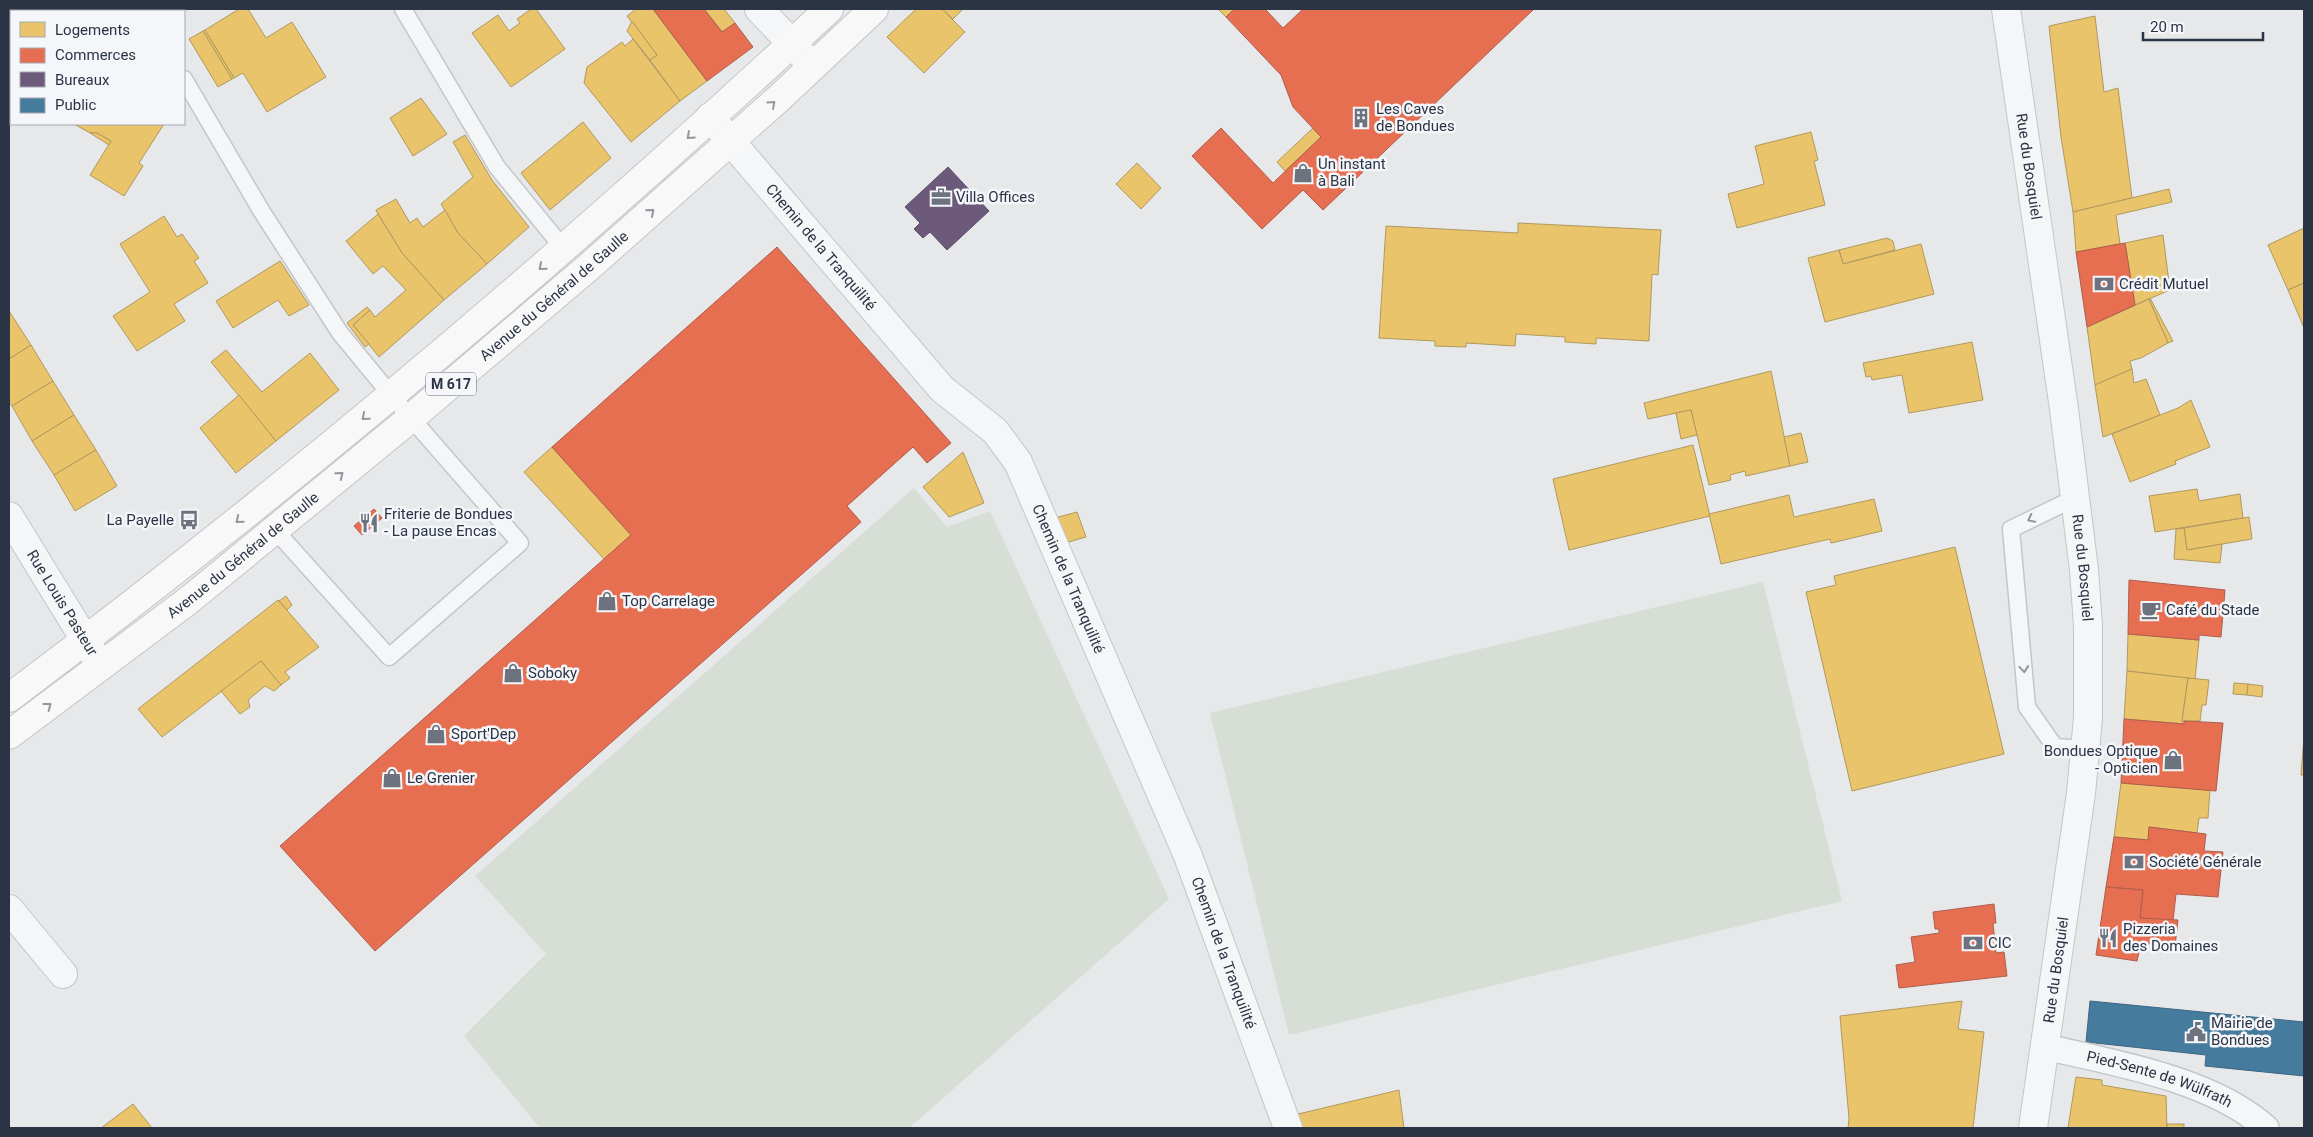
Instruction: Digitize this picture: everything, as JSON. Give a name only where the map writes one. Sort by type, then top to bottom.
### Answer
[{"type":"main road","name":"Avenue du Général de Gaulle","points":[[9,698],[207,546],[391,395],[564,249],[829,9]]},
{"type":"main road","name":"Avenue du Général de Gaulle","points":[[9,735],[189,600],[411,418],[732,140],[874,9]]},
{"type":"street","points":[[759,9],[813,66]]},
{"type":"street","name":"Rue du Bosquiel","points":[[2006,9],[2075,498],[2088,626],[2089,668],[2086,749],[2033,1128]]},
{"type":"street","name":"Chemin de la Tranquilité","points":[[710,117],[732,140],[942,389],[995,431],[1018,462],[1188,856],[1288,1128]]},
{"type":"street","name":"Rue Louis Pasteur","points":[[9,516],[102,666]]},
{"type":"street","points":[[9,909],[63,974]]},
{"type":"street","name":"Pied-Sente de Wülfrath","points":[[2045,1047],[2131,1066],[2199,1089],[2233,1106],[2266,1128]]},
{"type":"lane","points":[[403,9],[497,167],[564,249]]},
{"type":"lane","points":[[185,81],[262,212],[324,310],[355,353],[520,543],[389,657],[275,530]]},
{"type":"lane","points":[[2075,498],[2011,529],[2027,707],[2055,747],[2086,749]]},
{"type":"shaded area","points":[[914,488],[947,527],[990,511],[1169,899],[909,1128],[540,1128],[464,1036],[546,954],[475,876]]},
{"type":"shaded area","points":[[1763,582],[1842,901],[1289,1035],[1210,713]]},
{"type":"building: Logements","points":[[9,9],[51,10],[10,10],[10,45]]},
{"type":"building: Logements","points":[[239,9],[248,9],[266,38],[292,22],[326,77],[267,112],[243,73],[234,78],[205,30]]},
{"type":"building: Logements","points":[[531,9],[536,9],[565,49],[511,87],[472,33],[498,15],[509,31],[520,23],[517,19]]},
{"type":"building: Logements","points":[[636,9],[653,9],[707,81],[680,101],[650,60],[657,55],[627,16]]},
{"type":"building: Logements","points":[[704,9],[724,9],[735,23],[722,32]]},
{"type":"building: Logements","points":[[916,9],[942,9],[965,32],[924,73],[887,37]]},
{"type":"building: Logements","points":[[942,9],[963,9],[953,19]]},
{"type":"building: Logements","points":[[1218,9],[1234,9],[1226,17]]},
{"type":"building: Logements","points":[[2095,16],[2104,92],[2118,88],[2132,198],[2073,212],[2061,137],[2049,26]]},
{"type":"building: Logements","points":[[632,21],[657,55],[650,60],[627,31]]},
{"type":"building: Logements","points":[[205,30],[234,78],[232,79],[203,31]]},
{"type":"building: Logements","points":[[203,31],[232,79],[218,87],[189,39]]},
{"type":"building: Logements","points":[[633,39],[680,101],[631,142],[584,83],[587,67],[622,42],[625,46]]},
{"type":"building: Logements","points":[[421,98],[447,134],[413,156],[390,118]]},
{"type":"building: Logements","points":[[583,122],[611,158],[550,210],[521,173]]},
{"type":"building: Logements","points":[[76,125],[163,125],[139,163],[143,166],[124,196],[90,175],[111,141],[97,133],[90,133]]},
{"type":"building: Logements","points":[[1313,128],[1321,137],[1285,171],[1277,162]]},
{"type":"building: Logements","points":[[1811,132],[1818,160],[1814,161],[1825,205],[1737,228],[1728,194],[1764,184],[1755,146]]},
{"type":"building: Logements","points":[[90,133],[97,133],[111,141],[109,145]]},
{"type":"building: Logements","points":[[465,135],[492,180],[529,227],[487,264],[458,233],[441,204],[473,177],[453,142]]},
{"type":"building: Logements","points":[[1137,163],[1161,188],[1141,209],[1116,184]]},
{"type":"building: Logements","points":[[2169,189],[2172,202],[2116,215],[2120,244],[2076,252],[2073,212]]},
{"type":"building: Logements","points":[[396,199],[410,223],[417,218],[423,227],[445,210],[458,233],[487,264],[444,300],[402,253],[376,210]]},
{"type":"building: Logements","points":[[378,214],[402,253],[444,300],[379,357],[353,325],[370,310],[375,317],[406,290],[383,266],[373,274],[346,241]]},
{"type":"building: Logements","points":[[164,216],[177,237],[182,234],[199,258],[194,261],[208,283],[174,304],[185,321],[137,351],[113,316],[150,292],[120,244]]},
{"type":"building: Logements","points":[[1518,223],[1661,230],[1658,275],[1652,274],[1649,341],[1596,338],[1596,344],[1565,342],[1565,337],[1516,334],[1515,346],[1466,343],[1466,347],[1435,346],[1435,341],[1379,338],[1386,226],[1518,233]]},
{"type":"building: Logements","points":[[2304,228],[2304,283],[2288,290],[2268,245]]},
{"type":"building: Logements","points":[[2163,235],[2170,290],[2135,305],[2125,243]]},
{"type":"building: Logements","points":[[1887,238],[1893,241],[1895,250],[1843,264],[1839,250]]},
{"type":"building: Logements","points":[[1921,244],[1934,294],[1825,322],[1808,258],[1839,250],[1843,264]]},
{"type":"building: Logements","points":[[280,261],[309,305],[289,316],[278,300],[233,328],[216,301]]},
{"type":"building: Logements","points":[[2304,283],[2304,328],[2288,290]]},
{"type":"building: Logements","points":[[2150,298],[2173,341],[2168,343]]},
{"type":"building: Logements","points":[[2149,299],[2168,343],[2141,358],[2130,361],[2132,369],[2095,385],[2087,327]]},
{"type":"building: Logements","points":[[367,307],[370,310],[353,325],[369,344],[365,347],[347,323]]},
{"type":"building: Logements","points":[[9,311],[31,345],[9,359]]},
{"type":"building: Logements","points":[[1972,342],[1983,400],[1909,413],[1902,375],[1872,380],[1871,376],[1866,377],[1863,363]]},
{"type":"building: Logements","points":[[31,345],[53,381],[12,406],[9,402],[9,359]]},
{"type":"building: Logements","points":[[226,350],[262,392],[310,353],[339,390],[276,441],[211,362]]},
{"type":"building: Logements","points":[[2132,369],[2134,383],[2146,379],[2160,415],[2103,437],[2095,385]]},
{"type":"building: Logements","points":[[1771,371],[1790,466],[1746,476],[1745,471],[1730,475],[1731,480],[1709,485],[1691,410],[1648,419],[1644,403]]},
{"type":"building: Logements","points":[[53,381],[74,415],[32,441],[12,406]]},
{"type":"building: Logements","points":[[239,395],[276,441],[236,473],[200,428]]},
{"type":"building: Logements","points":[[2191,400],[2210,447],[2175,461],[2176,464],[2130,482],[2112,434],[2178,408]]},
{"type":"building: Logements","points":[[1691,410],[1697,435],[1681,439],[1676,413]]},
{"type":"building: Logements","points":[[74,415],[96,450],[54,475],[32,441]]},
{"type":"building: Logements","points":[[1801,433],[1808,462],[1790,466],[1784,437]]},
{"type":"building: Logements","points":[[1693,445],[1710,516],[1569,550],[1553,479]]},
{"type":"building: Logements","points":[[552,447],[631,535],[604,559],[524,472]]},
{"type":"building: Logements","points":[[96,450],[117,486],[75,511],[54,475]]},
{"type":"building: Logements","points":[[963,452],[984,503],[949,517],[923,487]]},
{"type":"building: Logements","points":[[2197,489],[2199,501],[2240,494],[2243,518],[2155,532],[2149,496]]},
{"type":"building: Logements","points":[[1789,495],[1794,517],[1874,499],[1882,531],[1831,543],[1830,539],[1721,564],[1709,514]]},
{"type":"building: Logements","points":[[1077,512],[1086,537],[1065,543],[1055,518]]},
{"type":"building: Logements","points":[[2249,517],[2252,539],[2187,550],[2184,528]]},
{"type":"building: Logements","points":[[2184,528],[2187,550],[2222,544],[2220,563],[2174,559],[2176,529]]},
{"type":"building: Logements","points":[[1955,547],[2004,754],[1852,791],[1806,592],[1836,585],[1834,576]]},
{"type":"building: Logements","points":[[286,596],[292,605],[287,610],[279,601]]},
{"type":"building: Logements","points":[[278,600],[319,647],[285,672],[290,678],[281,685],[261,661],[162,737],[138,709]]},
{"type":"building: Logements","points":[[2128,634],[2199,640],[2195,679],[2127,671]]},
{"type":"building: Logements","points":[[261,661],[281,685],[274,691],[265,686],[248,700],[250,707],[240,714],[221,691]]},
{"type":"building: Logements","points":[[2127,671],[2188,678],[2182,721],[2184,724],[2124,719]]},
{"type":"building: Logements","points":[[2188,678],[2209,680],[2206,705],[2202,705],[2200,721],[2182,721]]},
{"type":"building: Logements","points":[[2234,683],[2248,684],[2247,695],[2233,694]]},
{"type":"building: Logements","points":[[2248,684],[2263,686],[2262,697],[2247,695]]},
{"type":"building: Logements","points":[[2304,736],[2304,775],[2301,775]]},
{"type":"building: Logements","points":[[2121,783],[2210,790],[2208,818],[2199,818],[2197,833],[2149,827],[2148,840],[2114,837]]},
{"type":"building: Logements","points":[[1962,1001],[1958,1029],[1984,1032],[1973,1128],[1848,1128],[1849,1118],[1840,1016]]},
{"type":"building: Logements","points":[[2076,1077],[2102,1080],[2102,1085],[2166,1096],[2167,1128],[2068,1128]]},
{"type":"building: Logements","points":[[1399,1090],[1404,1128],[1299,1128],[1294,1115]]},
{"type":"building: Logements","points":[[133,1104],[152,1128],[101,1128]]},
{"type":"building: Logements","points":[[2167,1124],[2184,1124],[2184,1128],[2167,1128]]},
{"type":"building: Commerces","points":[[653,9],[704,9],[722,32],[735,23],[753,47],[707,81]]},
{"type":"building: Commerces","name":"Les Caves de Bondues","points":[[1234,9],[1265,9],[1283,28],[1303,9],[1534,9],[1323,210],[1303,190],[1262,229],[1192,156],[1221,128],[1273,183],[1321,137],[1293,107],[1281,75],[1226,17]]},
{"type":"building: Commerces","points":[[2125,243],[2135,305],[2087,327],[2076,252]]},
{"type":"building: Commerces","points":[[777,247],[951,443],[927,463],[913,447],[847,506],[861,522],[375,951],[280,846],[631,535],[552,447]]},
{"type":"building: Commerces","points":[[374,509],[382,518],[362,535],[354,526]]},
{"type":"building: Commerces","points":[[2129,580],[2225,590],[2221,637],[2199,635],[2199,640],[2128,634]]},
{"type":"building: Commerces","points":[[2124,719],[2184,724],[2184,721],[2223,723],[2216,791],[2121,783]]},
{"type":"building: Commerces","points":[[2149,827],[2206,834],[2204,851],[2223,852],[2218,897],[2176,894],[2173,921],[2140,918],[2143,890],[2106,887],[2114,837],[2148,840]]},
{"type":"building: Commerces","points":[[2106,887],[2143,890],[2140,918],[2178,920],[2175,946],[2141,943],[2137,961],[2096,955]]},
{"type":"building: Commerces","points":[[1994,904],[1996,923],[1993,923],[1996,953],[2004,952],[2007,976],[1899,988],[1896,965],[1915,962],[1911,937],[1939,933],[1939,929],[1935,929],[1933,912]]},
{"type":"building: Bureaux","points":[[948,167],[989,211],[947,250],[930,232],[923,238],[914,229],[920,223],[905,207]]},
{"type":"building: Public","name":"Mairie de Bondues","points":[[2090,1001],[2304,1022],[2304,1076],[2205,1066],[2206,1055],[2086,1042]]},
{"type":"place","name":"Les Caves de Bondues","points":[[1361,118]]},
{"type":"place","name":"Un instant à Bali","points":[[1303,173]]},
{"type":"place","name":"Villa Offices","points":[[941,197]]},
{"type":"place","name":"Crédit Mutuel","points":[[2104,284]]},
{"type":"place","name":"La Payelle","points":[[189,520]]},
{"type":"place","name":"Friterie de Bondues - La pause Encas","points":[[369,523]]},
{"type":"place","name":"Top Carrelage","points":[[607,601]]},
{"type":"place","name":"Café du Stade","points":[[2151,610]]},
{"type":"place","name":"Soboky","points":[[513,673]]},
{"type":"place","name":"Sport'Dep","points":[[436,734]]},
{"type":"place","name":"Bondues Optique - Opticien","points":[[2173,760]]},
{"type":"place","name":"Le Grenier","points":[[392,778]]},
{"type":"place","name":"Société Générale","points":[[2134,862]]},
{"type":"place","name":"Pizzeria des Domaines","points":[[2108,938]]},
{"type":"place","name":"CIC","points":[[1973,943]]},
{"type":"place","name":"Mairie de Bondues","points":[[2196,1032]]}]
